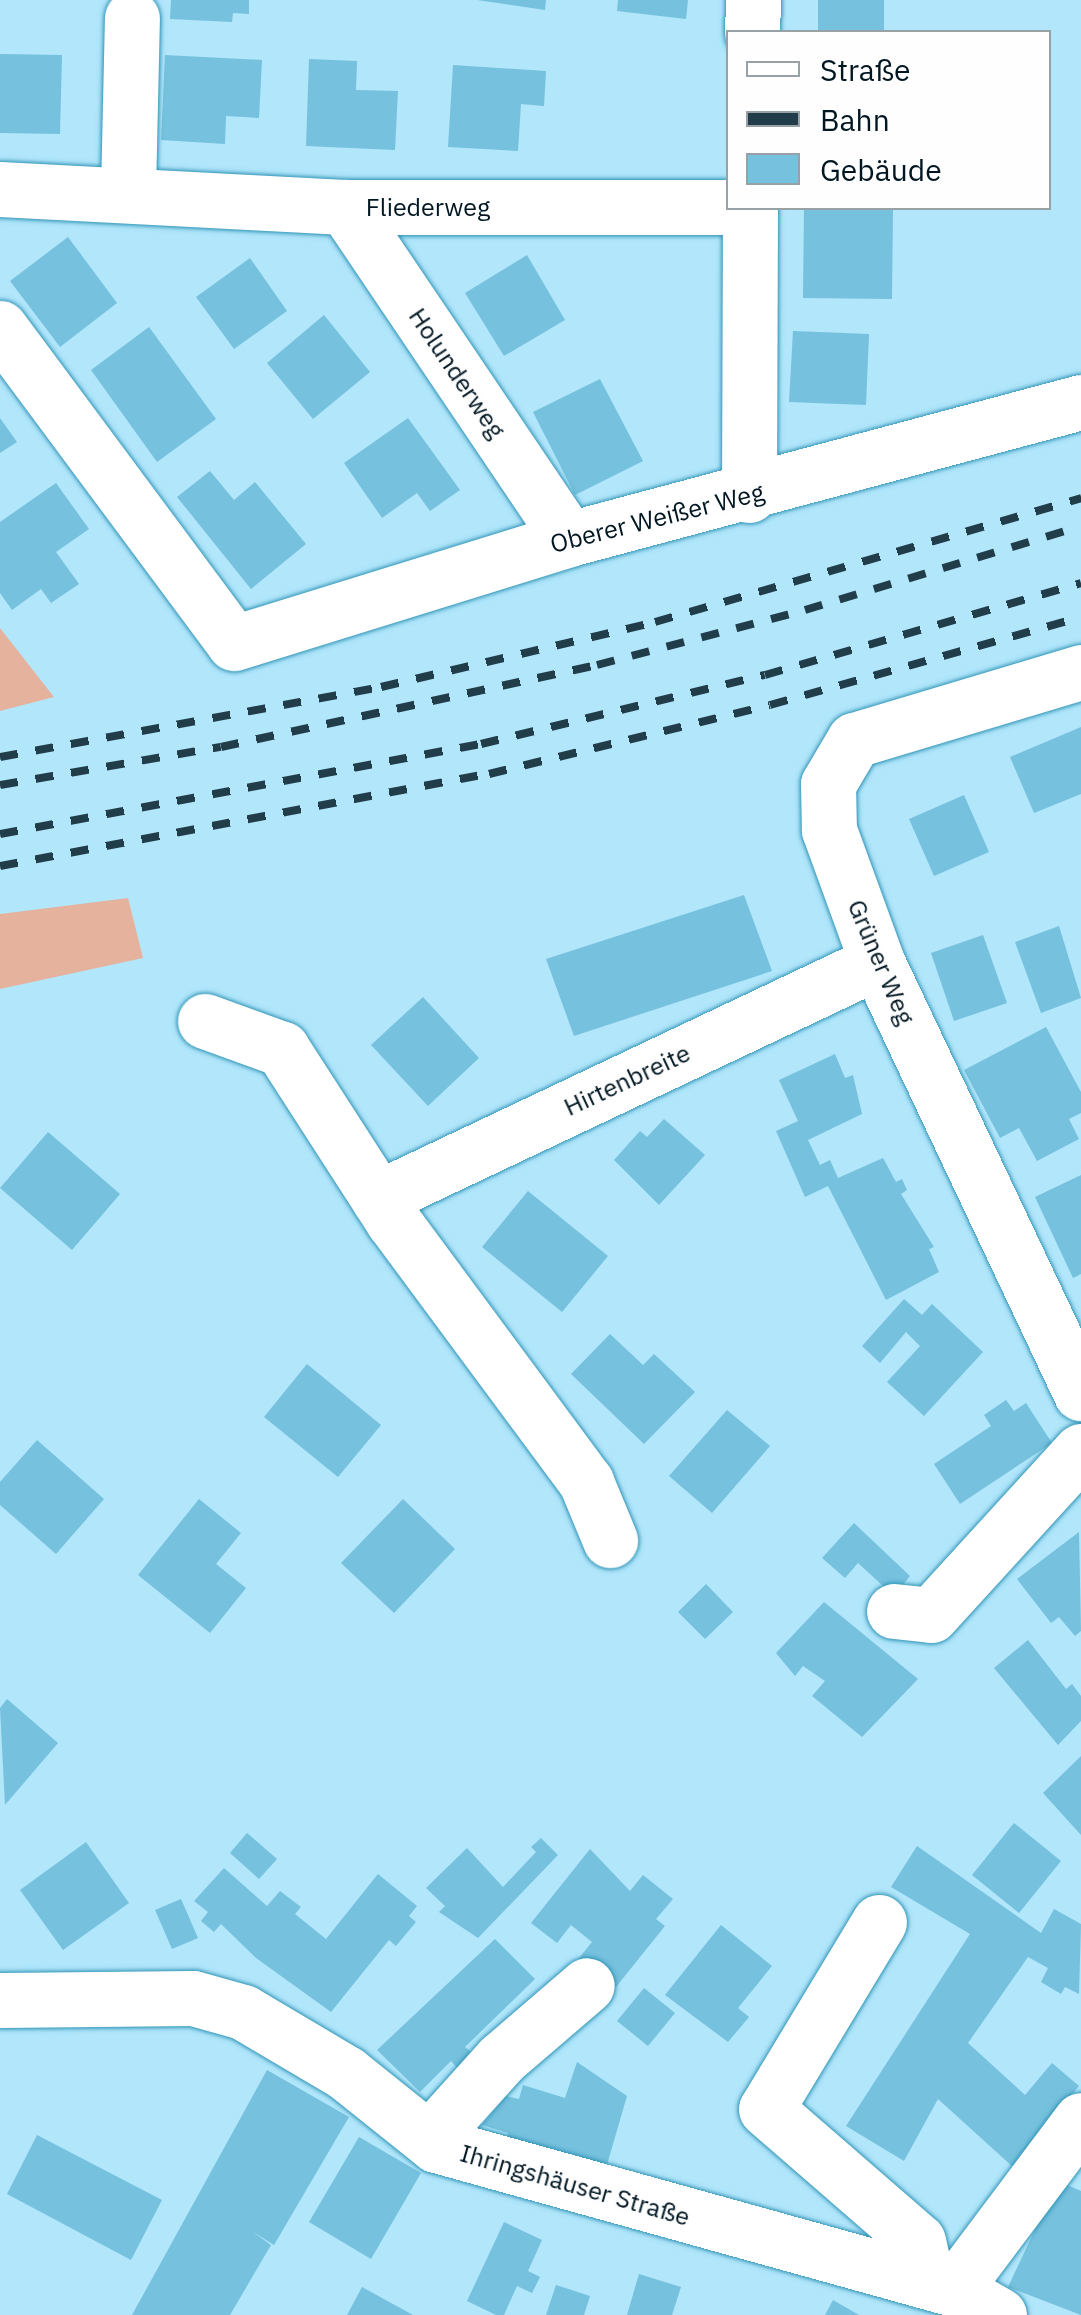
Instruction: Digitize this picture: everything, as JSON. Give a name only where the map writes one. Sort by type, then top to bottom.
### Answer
[{"type":"street","points":[[752,0],[752,30]]},
{"type":"street","points":[[128,191],[132,18]]},
{"type":"street","name":"Fliederweg","points":[[0,189],[128,191],[345,208],[726,207]]},
{"type":"street","name":"Holunderweg","points":[[345,208],[569,540]]},
{"type":"street","points":[[750,210],[750,495]]},
{"type":"street","name":"Oberer Weißer Weg","points":[[0,328],[234,643],[569,540],[750,495],[1081,402]]},
{"type":"street","name":"Grüner Weg","points":[[1081,672],[854,740],[828,784],[829,830],[877,962],[1081,1393]]},
{"type":"street","name":"Hirtenbreite","points":[[378,1198],[877,962]]},
{"type":"street","points":[[205,1021],[282,1049],[378,1198],[586,1482],[610,1540]]},
{"type":"street","points":[[894,1611],[931,1615],[1081,1452]]},
{"type":"street","points":[[879,1922],[766,2110],[918,2241],[960,2295],[1081,2120]]},
{"type":"street","points":[[429,2139],[501,2059],[587,1984]]},
{"type":"street","name":"Ihringshäuser Straße","points":[[0,2000],[193,1998],[242,2012],[346,2073],[429,2139],[497,2166],[960,2295]]},
{"type":"shaded area","points":[[0,628],[54,697],[0,711]]},
{"type":"shaded area","points":[[128,898],[143,958],[0,989],[0,914]]},
{"type":"building","points":[[171,0],[249,0],[249,14],[233,13],[232,22],[170,19]]},
{"type":"building","points":[[477,0],[546,0],[545,10]]},
{"type":"building","points":[[618,0],[688,0],[686,19],[617,11]]},
{"type":"building","points":[[818,0],[884,0],[884,30],[818,30]]},
{"type":"building","points":[[0,54],[62,55],[60,134],[0,133]]},
{"type":"building","points":[[165,55],[262,60],[259,118],[226,116],[225,144],[161,140]]},
{"type":"building","points":[[309,59],[357,61],[356,90],[398,91],[395,150],[306,146]]},
{"type":"building","points":[[453,65],[546,71],[544,106],[521,104],[518,151],[448,147]]},
{"type":"building","points":[[804,210],[893,210],[892,299],[803,298]]},
{"type":"building","points":[[68,237],[117,303],[60,347],[10,281]]},
{"type":"building","points":[[527,255],[565,320],[504,356],[465,293]]},
{"type":"building","points":[[250,258],[287,311],[234,349],[196,297]]},
{"type":"building","points":[[324,315],[370,372],[313,419],[267,363]]},
{"type":"building","points":[[149,327],[216,419],[157,462],[91,370]]},
{"type":"building","points":[[793,331],[869,334],[866,405],[789,402]]},
{"type":"building","points":[[600,379],[643,461],[575,495],[533,412]]},
{"type":"building","points":[[0,418],[17,442],[0,453]]},
{"type":"building","points":[[408,418],[460,490],[430,511],[417,493],[382,518],[344,463]]},
{"type":"building","points":[[210,471],[234,500],[255,482],[306,544],[251,589],[177,497]]},
{"type":"building","points":[[56,483],[89,529],[56,552],[79,584],[51,603],[41,589],[12,610],[0,593],[0,522]]},
{"type":"building","points":[[1081,727],[1081,794],[1034,813],[1010,757]]},
{"type":"building","points":[[964,795],[989,852],[934,876],[909,819]]},
{"type":"building","points":[[744,895],[772,971],[574,1036],[546,959]]},
{"type":"building","points":[[1059,926],[1081,998],[1041,1013],[1015,942]]},
{"type":"building","points":[[983,935],[1007,1003],[954,1021],[931,953]]},
{"type":"building","points":[[423,997],[479,1058],[428,1106],[371,1045]]},
{"type":"building","points":[[1046,1027],[1081,1092],[1081,1113],[1069,1119],[1079,1139],[1037,1161],[1019,1128],[1000,1138],[964,1070]]},
{"type":"building","points":[[835,1054],[845,1078],[853,1075],[862,1114],[808,1140],[820,1165],[830,1160],[838,1178],[883,1158],[896,1182],[902,1179],[907,1190],[901,1194],[934,1247],[929,1249],[939,1272],[886,1300],[828,1186],[805,1197],[776,1131],[798,1121],[779,1080]]},
{"type":"building","points":[[664,1119],[705,1155],[659,1205],[614,1160],[640,1131],[647,1137]]},
{"type":"building","points":[[48,1132],[120,1194],[72,1250],[0,1188]]},
{"type":"building","points":[[1081,1175],[1081,1274],[1073,1278],[1035,1197]]},
{"type":"building","points":[[528,1191],[608,1256],[562,1312],[482,1247]]},
{"type":"building","points":[[904,1299],[922,1315],[932,1304],[983,1352],[924,1416],[887,1382],[920,1346],[906,1332],[880,1363],[862,1346]]},
{"type":"building","points":[[610,1334],[643,1365],[654,1354],[695,1392],[644,1444],[571,1374]]},
{"type":"building","points":[[307,1364],[381,1425],[338,1477],[264,1417]]},
{"type":"building","points":[[1006,1400],[1014,1411],[1026,1403],[1052,1443],[960,1504],[934,1464],[991,1426],[984,1415]]},
{"type":"building","points":[[727,1410],[770,1446],[712,1513],[669,1476]]},
{"type":"building","points":[[37,1440],[104,1499],[56,1554],[0,1505],[0,1482]]},
{"type":"building","points":[[199,1499],[241,1533],[216,1564],[246,1588],[210,1633],[138,1575]]},
{"type":"building","points":[[403,1499],[455,1549],[394,1613],[341,1563]]},
{"type":"building","points":[[854,1523],[910,1576],[894,1596],[858,1563],[845,1578],[822,1558]]},
{"type":"building","points":[[1079,1532],[1081,1631],[1075,1636],[1059,1617],[1051,1623],[1017,1579]]},
{"type":"building","points":[[706,1584],[733,1612],[705,1639],[678,1612]]},
{"type":"building","points":[[824,1602],[918,1679],[862,1737],[812,1696],[825,1681],[803,1666],[795,1676],[776,1653]]},
{"type":"building","points":[[1028,1640],[1066,1689],[1072,1684],[1081,1696],[1081,1721],[1058,1745],[994,1668]]},
{"type":"building","points":[[7,1699],[58,1743],[5,1805],[0,1708]]},
{"type":"building","points":[[1081,1756],[1081,1835],[1043,1793]]},
{"type":"building","points":[[1014,1823],[1061,1861],[1019,1913],[972,1875]]},
{"type":"building","points":[[247,1833],[277,1859],[259,1879],[230,1853]]},
{"type":"building","points":[[541,1838],[558,1855],[478,1938],[439,1912],[445,1906],[426,1888],[467,1848],[503,1887],[536,1852],[531,1847]]},
{"type":"building","points":[[86,1842],[129,1903],[63,1950],[20,1890]]},
{"type":"building","points":[[917,1846],[1041,1933],[1054,1909],[1081,1924],[1079,1994],[1065,1987],[1061,1994],[1041,1982],[1048,1968],[1028,1957],[968,2043],[1025,2095],[1052,2063],[1079,2086],[1013,2167],[938,2099],[904,2161],[846,2126],[970,1934],[891,1887]]},
{"type":"building","points":[[590,1849],[630,1891],[643,1875],[673,1899],[656,1919],[665,1926],[616,1987],[579,1958],[592,1942],[571,1925],[557,1943],[531,1923]]},
{"type":"building","points":[[224,1868],[267,1906],[280,1891],[301,1907],[295,1914],[326,1939],[378,1874],[417,1906],[409,1916],[416,1922],[396,1946],[389,1940],[331,2012],[256,1958],[221,1924],[214,1932],[201,1921],[208,1912],[194,1901]]},
{"type":"building","points":[[181,1899],[198,1938],[172,1949],[155,1910]]},
{"type":"building","points":[[721,1925],[772,1966],[738,2008],[749,2017],[728,2042],[665,1995]]},
{"type":"building","points":[[495,1939],[535,1979],[465,2047],[475,2055],[459,2070],[451,2061],[420,2092],[377,2050]]},
{"type":"building","points":[[644,1988],[675,2013],[648,2046],[617,2021]]},
{"type":"building","points":[[577,2062],[627,2096],[604,2175],[505,2145],[508,2133],[482,2125],[506,2096],[519,2099],[523,2085],[565,2098]]},
{"type":"building","points":[[267,2070],[349,2117],[274,2245],[253,2232],[271,2245],[230,2315],[132,2315]]},
{"type":"building","points":[[37,2135],[162,2200],[131,2260],[7,2194]]},
{"type":"building","points":[[359,2137],[421,2173],[371,2259],[309,2222]]},
{"type":"building","points":[[1058,2181],[1081,2191],[1081,2315],[1008,2287]]},
{"type":"building","points":[[504,2222],[542,2240],[528,2271],[540,2277],[532,2293],[517,2286],[504,2315],[496,2315],[467,2301]]},
{"type":"building","points":[[639,2274],[681,2287],[672,2315],[627,2315]]},
{"type":"building","points":[[556,2285],[590,2296],[584,2315],[546,2315]]},
{"type":"building","points":[[362,2287],[413,2315],[347,2315]]},
{"type":"building","points":[[833,2300],[859,2315],[825,2315]]},
{"type":"railway","points":[[0,757],[381,687],[655,622],[1081,498]]},
{"type":"railway","points":[[0,785],[221,747],[597,665],[805,610],[1081,526]]},
{"type":"railway","points":[[0,834],[481,744],[765,675],[1081,583]]},
{"type":"railway","points":[[0,866],[489,774],[770,705],[1081,617]]}]
